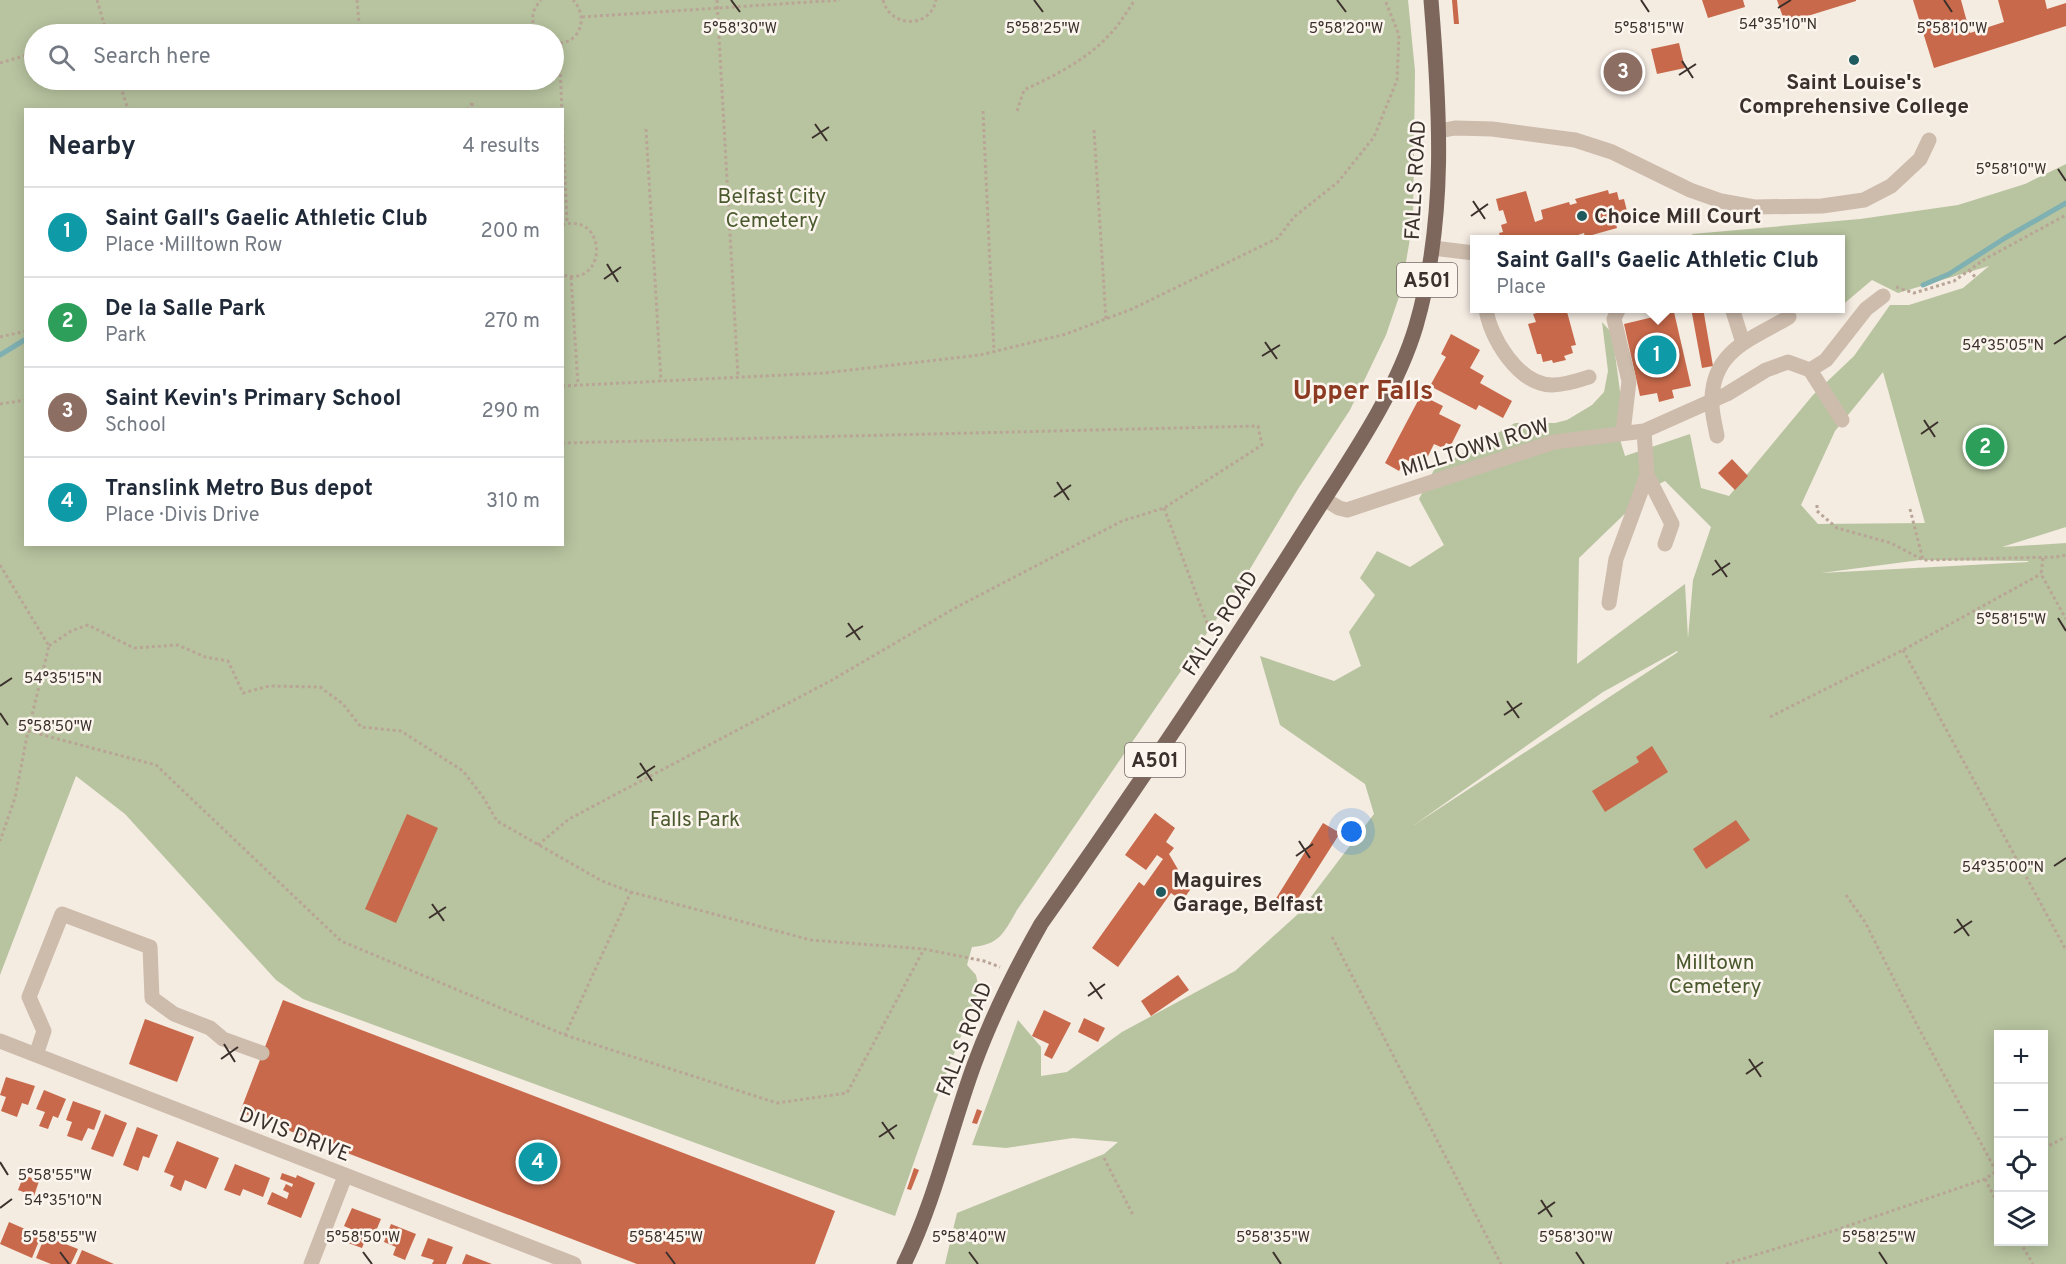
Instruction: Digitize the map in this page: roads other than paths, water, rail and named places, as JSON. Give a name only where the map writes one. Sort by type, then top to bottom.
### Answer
[{"type":"main road","name":"FALLS ROAD","points":[[904,1264],[918,1235],[974,1066],[1013,972],[1041,924],[1228,652],[1381,406],[1399,370],[1416,324],[1433,248],[1437,212],[1439,131],[1431,0]]},
{"type":"main road","name":"FALLS ROAD","points":[[916,1264],[918,1235]]},
{"type":"street","points":[[1439,131],[1455,128],[1492,129],[1575,140],[1612,152],[1690,190],[1721,201],[1754,207],[1822,206],[1864,200],[1891,186],[1920,159],[1929,140]]},
{"type":"street","points":[[1433,248],[1470,253]]},
{"type":"street","points":[[1842,420],[1810,370],[1826,360],[1866,309],[1883,296]]},
{"type":"street","points":[[1486,313],[1487,320],[1499,344],[1514,366],[1536,381],[1550,385],[1588,377]]},
{"type":"street","points":[[1617,313],[1614,319],[1629,381],[1623,434]]},
{"type":"street","points":[[1733,313],[1743,343]]},
{"type":"street","points":[[1717,436],[1712,400],[1715,374],[1731,351],[1789,317]]},
{"type":"street","name":"MILLTOWN ROW","points":[[1324,499],[1347,510],[1554,442],[1644,431],[1712,400],[1766,370],[1788,362],[1810,370]]},
{"type":"street","points":[[1644,431],[1647,475],[1672,524],[1665,544]]},
{"type":"street","points":[[1609,603],[1616,560],[1647,475]]},
{"type":"street","points":[[36,1055],[44,1031],[29,997],[63,914],[150,947],[153,998],[174,1014],[210,1028],[223,1039],[262,1053]]},
{"type":"street","name":"DIVIS DRIVE","points":[[0,1041],[574,1264]]},
{"type":"street","points":[[311,1264],[345,1176]]},
{"type":"waterway","points":[[1923,285],[1949,274],[2066,203]]},
{"type":"waterway","points":[[0,355],[24,340]]},
{"type":"place","name":"Saint Louise's Comprehensive College","points":[[1854,60]]},
{"type":"place","name":"Saint Kevin's Primary School","points":[[1623,72]]},
{"type":"place","name":"Choice Mill Court","points":[[1582,216]]},
{"type":"place","name":"Saint Gall's Gaelic Athletic Club","points":[[1657,355]]},
{"type":"place","name":"De la Salle Park","points":[[1985,447]]},
{"type":"place","name":"Maguires Garage, Belfast","points":[[1161,892]]},
{"type":"place","name":"Translink Metro Bus depot","points":[[538,1162]]},
{"type":"district","name":"Upper Falls","points":[[1363,390]]},
{"type":"park label","name":"Belfast City Cemetery","points":[[772,208]]},
{"type":"park label","name":"Falls Park","points":[[695,819]]},
{"type":"park label","name":"Milltown Cemetery","points":[[1715,974]]}]
